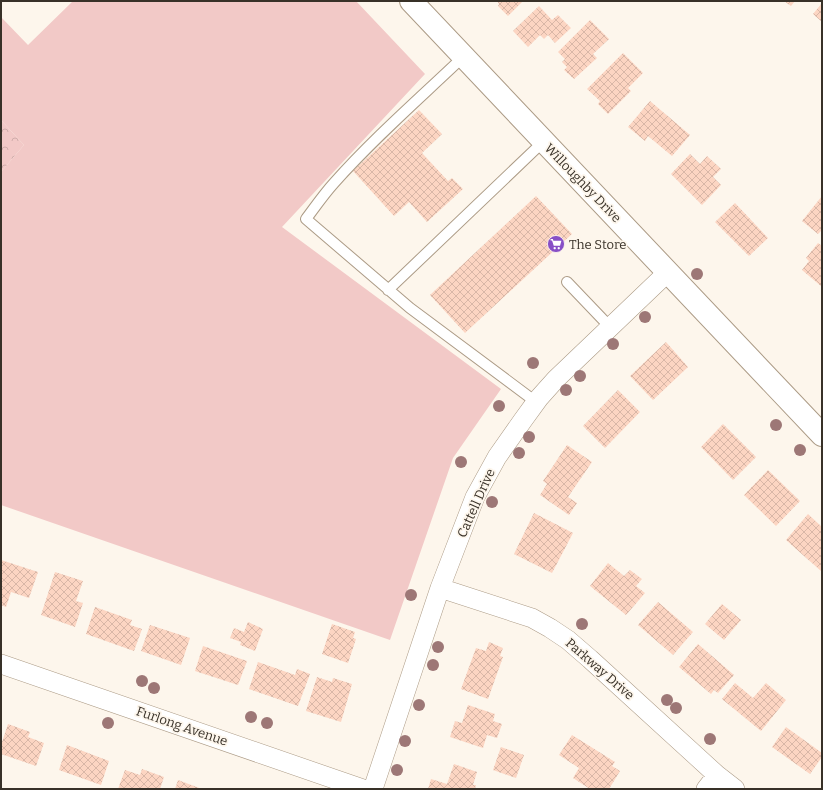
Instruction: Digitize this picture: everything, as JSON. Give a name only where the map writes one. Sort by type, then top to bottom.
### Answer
[{"type":"street","name":"Willoughby Drive","points":[[411,1],[822,435]]},
{"type":"street","name":"Cattell Drive","points":[[373,789],[440,588],[475,497],[486,477],[536,402],[556,379],[668,272]]},
{"type":"street","name":"Parkway Drive","points":[[440,588],[532,618],[568,640],[590,659],[712,782],[736,789]]},
{"type":"street","name":"Furlong Avenue","points":[[1,664],[364,789]]},
{"type":"lane","points":[[464,57],[349,167],[306,219],[410,308],[536,402]]},
{"type":"lane","points":[[388,290],[544,141]]},
{"type":"lane","points":[[567,282],[610,327]]},
{"type":"green space","points":[[73,1],[356,1],[425,74],[282,227],[501,389],[453,458],[390,640],[1,505],[1,172],[24,145],[1,120],[1,17],[28,45]]},
{"type":"green space","points":[[1,120],[24,145],[1,172]]},
{"type":"building","points":[[497,1],[523,1],[508,16],[498,6],[499,4]]},
{"type":"building","points":[[784,1],[795,1],[791,6]]},
{"type":"building","points":[[822,3],[822,22],[813,14]]},
{"type":"building","points":[[539,6],[552,20],[558,15],[571,28],[555,43],[548,35],[544,39],[540,35],[528,47],[513,31]]},
{"type":"building","points":[[590,20],[609,39],[593,54],[597,58],[574,79],[564,70],[567,67],[562,62],[565,59],[558,52]]},
{"type":"building","points":[[623,53],[643,73],[628,88],[631,91],[608,114],[598,104],[600,101],[587,89]]},
{"type":"building","points":[[650,101],[690,135],[672,156],[648,136],[645,141],[628,127]]},
{"type":"building","points":[[419,110],[442,134],[422,153],[448,181],[452,178],[463,189],[427,222],[409,202],[394,216],[353,171]]},
{"type":"building","points":[[690,154],[700,164],[707,156],[721,169],[713,177],[721,185],[702,205],[671,174]]},
{"type":"building","points":[[536,196],[572,234],[465,333],[430,295]]},
{"type":"building","points":[[822,196],[822,230],[818,234],[802,221]]},
{"type":"building","points":[[735,203],[768,238],[749,256],[715,222]]},
{"type":"building","points":[[818,243],[822,246],[822,287],[802,270],[809,261],[806,258]]},
{"type":"building","points":[[666,342],[688,367],[653,400],[630,376]]},
{"type":"building","points":[[618,390],[640,412],[605,448],[583,426]]},
{"type":"building","points":[[723,424],[756,457],[733,480],[701,447]]},
{"type":"building","points":[[567,445],[592,462],[568,497],[577,503],[569,515],[540,495],[547,484],[543,481]]},
{"type":"building","points":[[768,470],[800,501],[776,526],[744,495]]},
{"type":"building","points":[[534,513],[573,533],[552,573],[514,554]]},
{"type":"building","points":[[808,514],[822,527],[822,571],[786,540]]},
{"type":"building","points":[[1,560],[38,572],[29,598],[11,592],[6,607],[1,605]]},
{"type":"building","points":[[608,563],[624,576],[630,570],[642,579],[636,586],[645,593],[626,615],[590,586]]},
{"type":"building","points":[[55,572],[83,581],[76,601],[83,603],[75,627],[41,615]]},
{"type":"building","points":[[658,602],[693,632],[673,655],[638,625]]},
{"type":"building","points":[[722,604],[741,620],[724,640],[705,624]]},
{"type":"building","points":[[95,607],[132,620],[130,625],[142,629],[134,651],[86,634]]},
{"type":"building","points":[[248,622],[263,629],[255,651],[240,645],[241,642],[230,638],[234,628],[244,632]]},
{"type":"building","points":[[332,624],[355,632],[353,638],[356,639],[348,663],[322,654]]},
{"type":"building","points":[[150,625],[190,638],[181,665],[141,651]]},
{"type":"building","points":[[489,642],[503,648],[500,656],[503,657],[488,699],[461,689],[476,648],[486,651]]},
{"type":"building","points":[[698,644],[734,675],[718,693],[714,690],[711,694],[679,667]]},
{"type":"building","points":[[203,646],[247,661],[238,685],[195,671]]},
{"type":"building","points":[[258,662],[295,675],[297,669],[310,674],[298,706],[249,689]]},
{"type":"building","points":[[317,677],[332,682],[333,678],[352,684],[341,722],[306,711]]},
{"type":"building","points":[[735,683],[753,698],[766,683],[786,700],[761,731],[722,699]]},
{"type":"building","points":[[468,705],[495,714],[493,721],[502,724],[497,738],[487,735],[483,748],[450,737],[455,721],[462,723]]},
{"type":"building","points":[[8,724],[30,732],[28,737],[44,743],[36,766],[1,754],[1,745]]},
{"type":"building","points":[[786,727],[822,753],[822,757],[810,774],[772,747]]},
{"type":"building","points":[[572,735],[615,762],[612,766],[620,771],[609,789],[590,789],[573,778],[579,768],[559,755]]},
{"type":"building","points":[[67,745],[109,761],[101,785],[59,770]]},
{"type":"building","points":[[501,747],[524,755],[516,778],[493,770]]},
{"type":"building","points":[[454,764],[477,772],[473,785],[476,785],[475,789],[428,789],[431,779],[447,784]]},
{"type":"building","points":[[142,769],[164,777],[160,789],[118,789],[125,770],[140,775]]},
{"type":"building","points":[[178,780],[202,789],[175,789]]},
{"type":"place","name":"The Store","points":[[556,244]]}]
